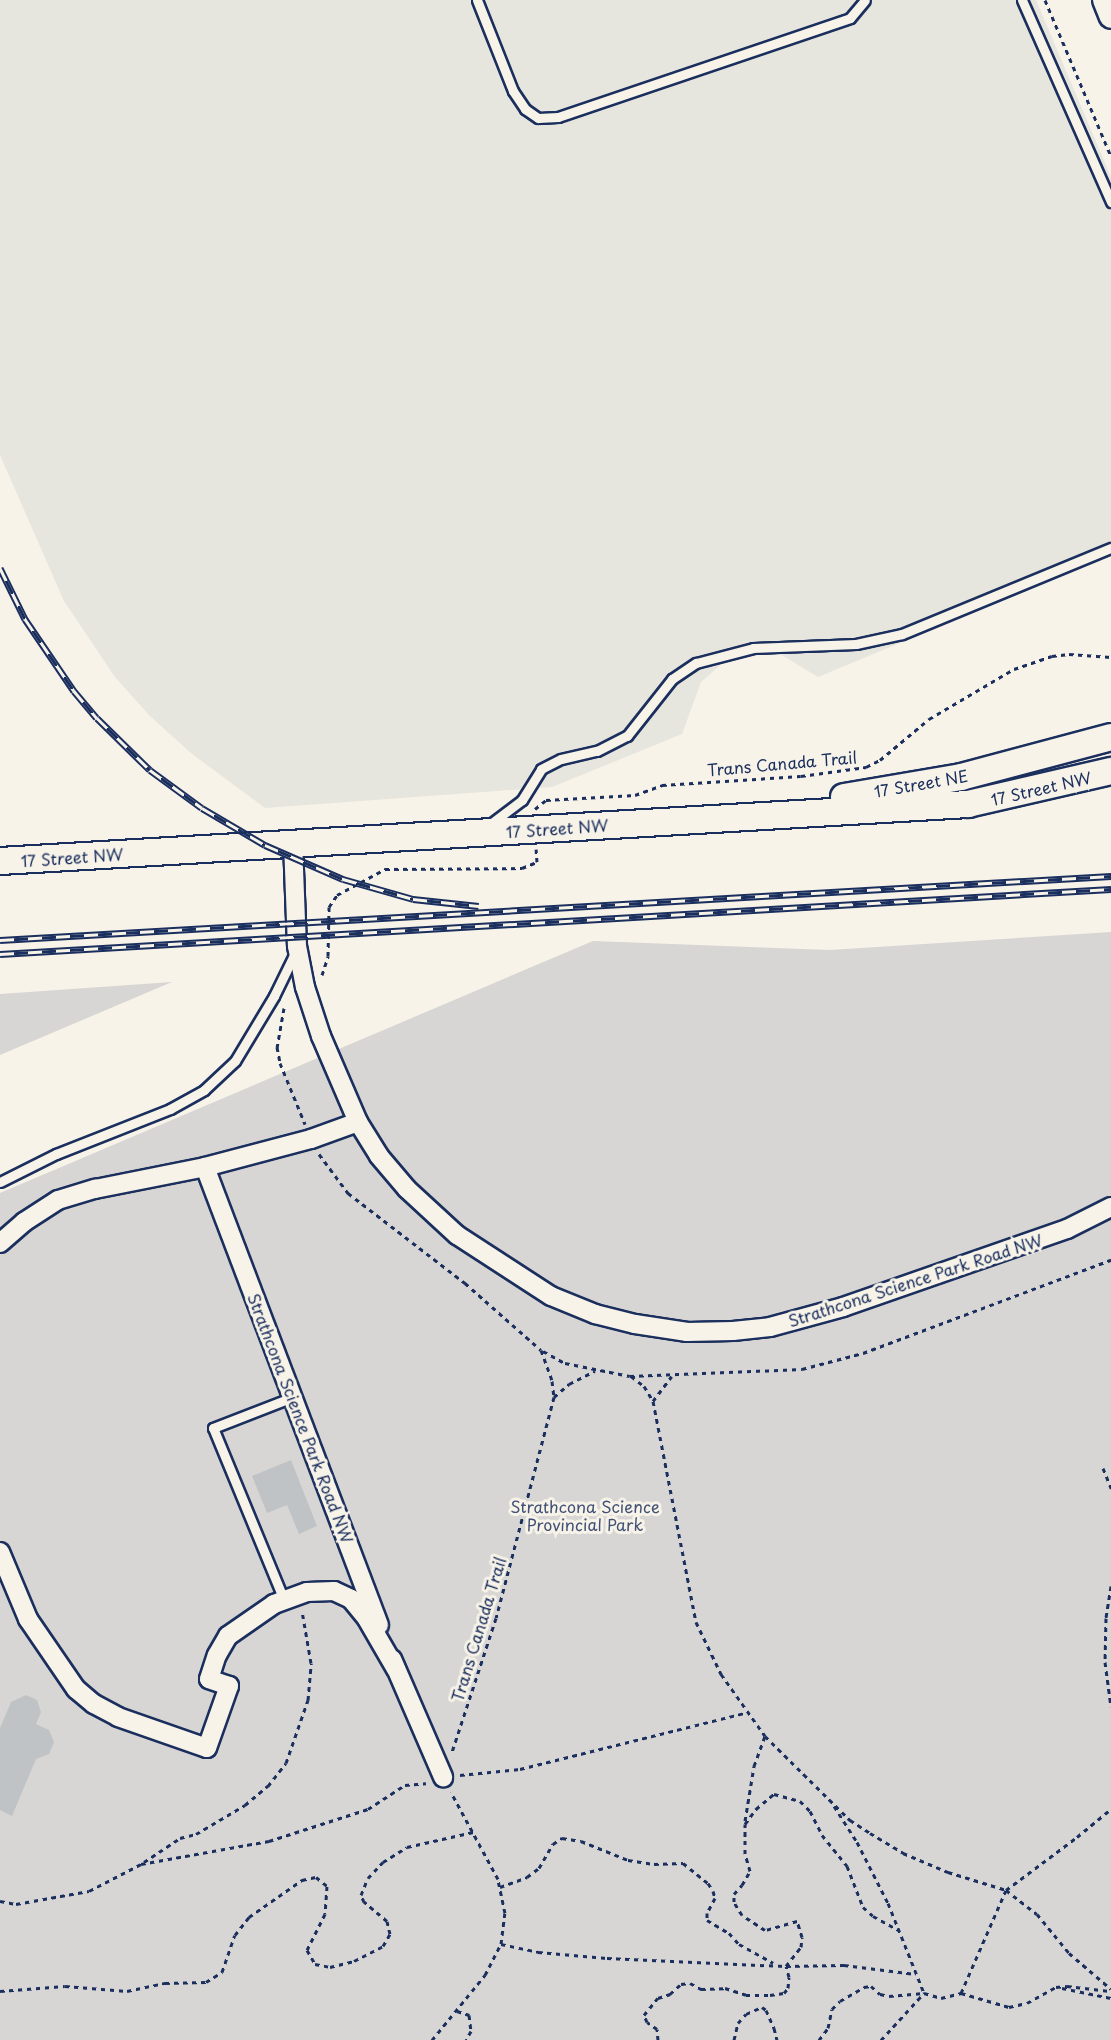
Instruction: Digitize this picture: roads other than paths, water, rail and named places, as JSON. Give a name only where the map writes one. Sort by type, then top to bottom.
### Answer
[{"type":"main road","name":"17 Street NE","points":[[728,817],[961,777],[1111,737]]},
{"type":"main road","name":"17 Street NW","points":[[0,861],[968,804],[1111,771]]},
{"type":"street","points":[[1104,0],[1111,17]]},
{"type":"street","name":"Strathcona Science Park Road NW","points":[[293,843],[298,948],[305,987],[321,1036],[358,1122],[379,1155],[406,1189],[458,1235],[552,1296],[595,1314],[635,1324],[687,1332],[733,1331],[804,1320],[1067,1229],[1111,1207]]},
{"type":"street","points":[[0,1243],[24,1222],[58,1200],[95,1189],[205,1167],[311,1139],[358,1122]]},
{"type":"street","name":"Strathcona Science Park Road NW","points":[[205,1167],[396,1669],[443,1777]]},
{"type":"street","name":"Strathcona Science Park Road NW","points":[[0,1552],[28,1619],[76,1689],[94,1704],[118,1717],[207,1748],[229,1686],[209,1679],[217,1655],[228,1636],[274,1604],[307,1592],[334,1591],[351,1599],[368,1619],[396,1669]]},
{"type":"lane","points":[[477,0],[513,91],[525,109],[538,118],[558,117],[850,18],[865,0]]},
{"type":"lane","points":[[1022,0],[1111,202]]},
{"type":"lane","points":[[477,833],[522,800],[541,769],[561,759],[597,751],[627,736],[672,679],[696,663],[722,654],[753,648],[856,644],[902,633],[1111,548]]},
{"type":"lane","points":[[0,1182],[56,1154],[170,1109],[204,1090],[235,1061],[274,996],[298,948]]},
{"type":"lane","points":[[291,1597],[213,1428],[293,1397]]},
{"type":"railway","points":[[0,568],[25,619],[74,691],[97,718],[150,770],[202,808],[265,845],[343,879],[413,899],[479,906]]},
{"type":"railway","points":[[0,940],[1111,876]]},
{"type":"railway","points":[[0,954],[1111,889]]},
{"type":"park label","name":"Strathcona Science Provincial Park","points":[[585,1515]]}]
